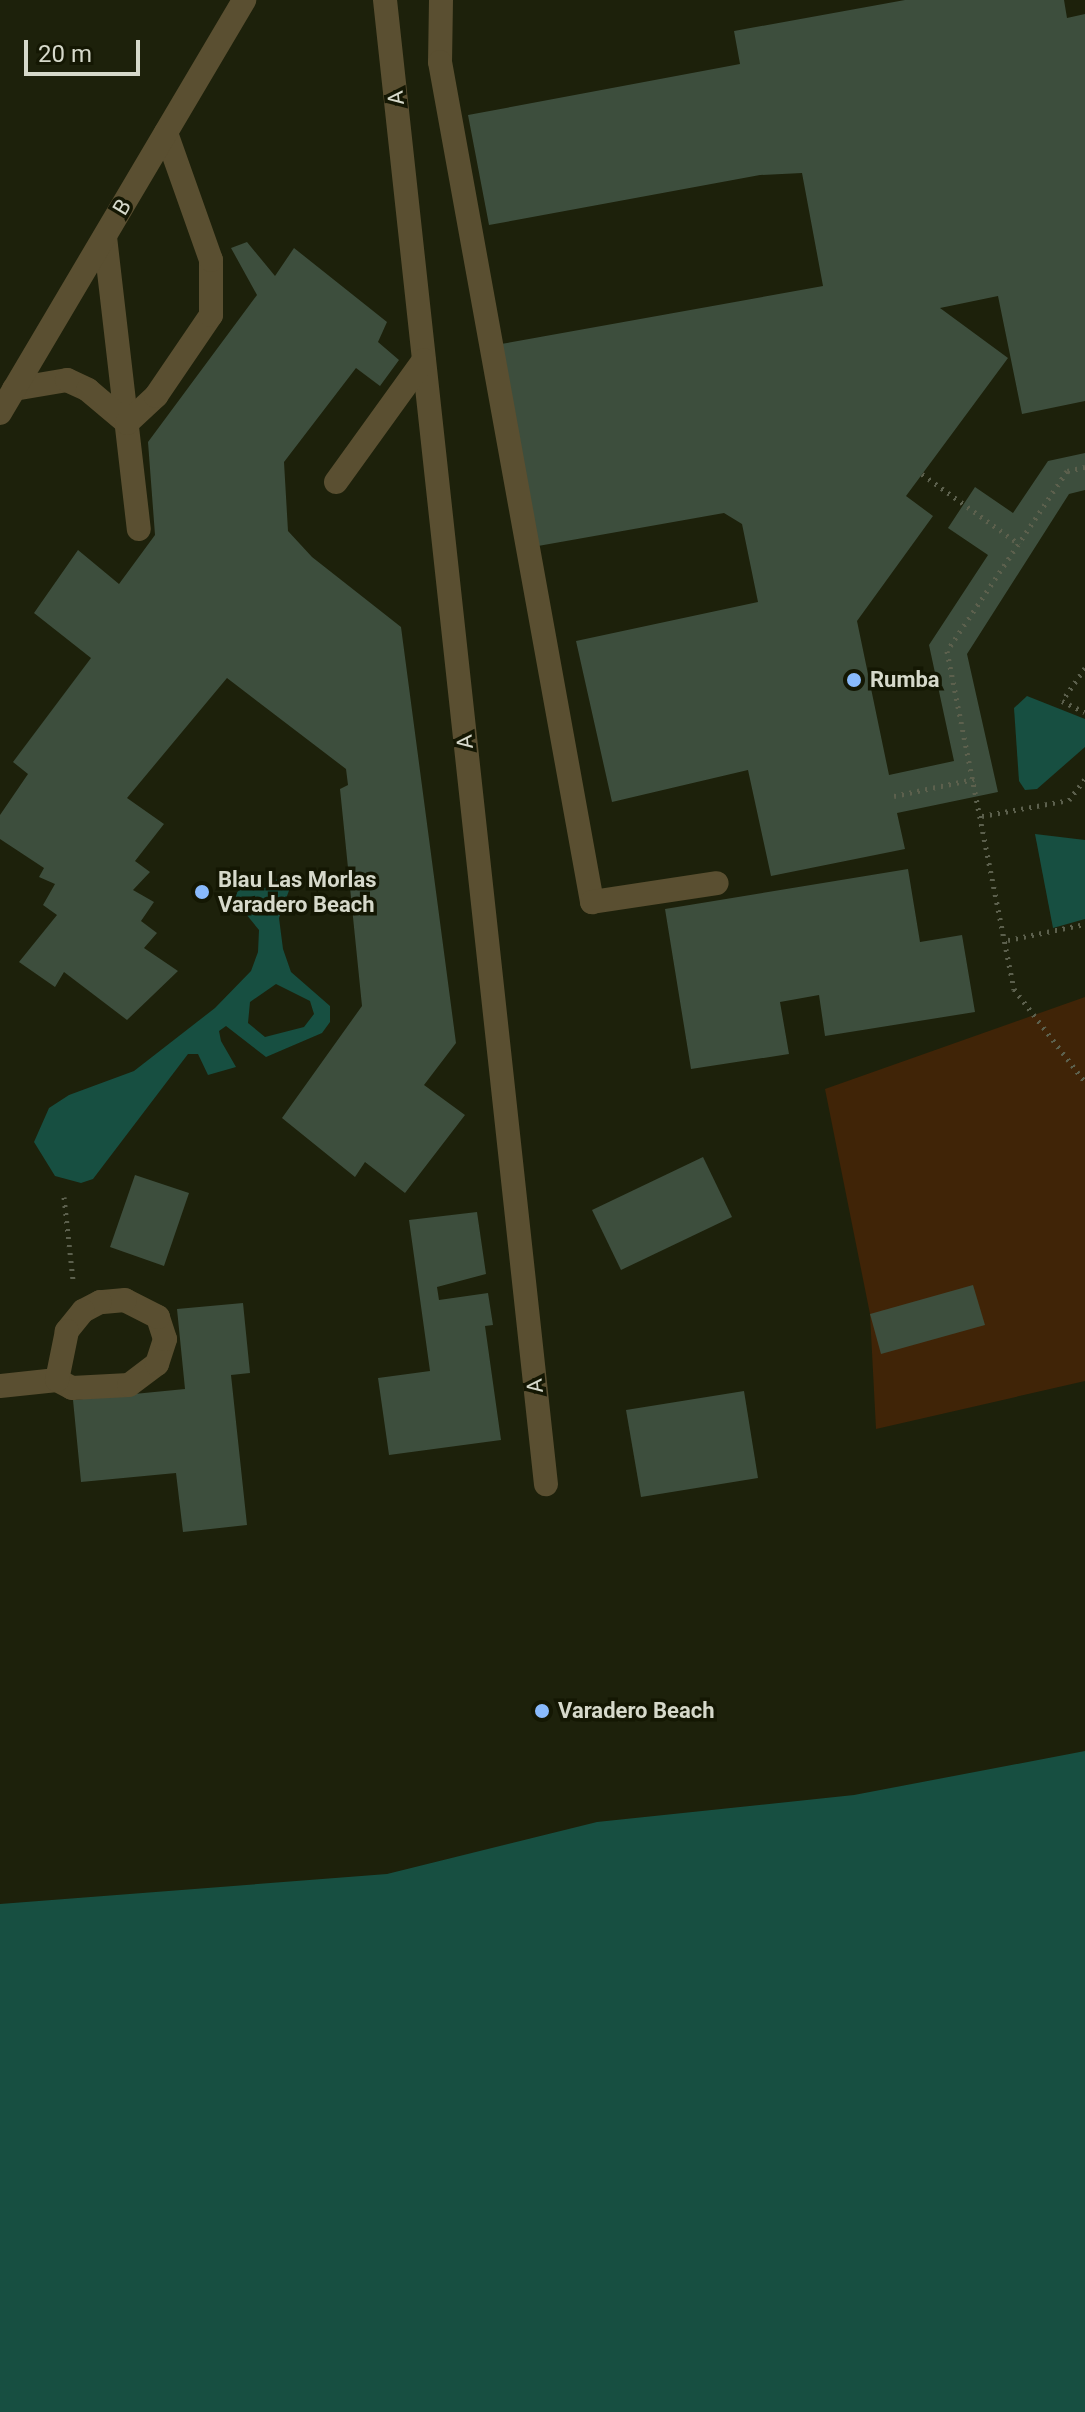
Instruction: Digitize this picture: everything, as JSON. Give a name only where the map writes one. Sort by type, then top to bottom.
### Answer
[{"type":"street","name":"B","points":[[0,413],[244,0]]},
{"type":"street","name":"A","points":[[385,0],[546,1484]]},
{"type":"street","points":[[441,0],[440,62],[592,902],[717,883]]},
{"type":"street","points":[[127,423],[156,396],[211,315],[211,260],[166,133]]},
{"type":"street","points":[[105,237],[139,529]]},
{"type":"street","points":[[336,482],[424,360]]},
{"type":"street","points":[[14,389],[67,380],[88,390],[127,423]]},
{"type":"street","points":[[0,1386],[57,1380],[72,1388],[129,1385],[157,1364],[165,1339],[158,1317],[125,1300],[100,1302],[83,1311],[67,1331],[57,1380]]},
{"type":"path","points":[[1085,467],[1067,471],[947,651],[1008,940],[1014,989],[1085,1082]]},
{"type":"path","points":[[922,474],[1019,544]]},
{"type":"path","points":[[1085,668],[1062,701],[1085,712]]},
{"type":"path","points":[[894,796],[974,779]]},
{"type":"path","points":[[982,816],[1069,800],[1085,779]]},
{"type":"path","points":[[1008,940],[1085,924]]},
{"type":"path","points":[[64,1197],[71,1276],[83,1311]]},
{"type":"shaded area","points":[[1085,997],[1085,1381],[876,1429],[870,1314],[825,1089]]},
{"type":"water","points":[[1027,696],[1085,719],[1085,747],[1037,789],[1025,790],[1019,781],[1014,708]]},
{"type":"water","points":[[1035,834],[1085,840],[1085,919],[1053,928]]},
{"type":"water","points":[[280,874],[291,885],[279,918],[283,949],[291,972],[330,1006],[330,1022],[322,1033],[266,1057],[226,1026],[219,1031],[221,1041],[236,1067],[208,1075],[198,1054],[188,1054],[93,1179],[81,1183],[55,1176],[34,1142],[49,1108],[69,1095],[134,1071],[215,1008],[251,971],[258,952],[259,930],[232,897],[247,883],[260,889],[272,886]],"holes":[[[276,984],[310,1001],[314,1014],[304,1027],[265,1037],[248,1023],[250,1002]]]},
{"type":"water","points":[[1085,1751],[1085,2412],[0,2412],[0,1904],[387,1874],[597,1822],[854,1795]]},
{"type":"building","points":[[905,0],[1064,0],[1067,18],[1085,14],[1085,401],[1022,414],[998,296],[940,308],[1008,358],[906,496],[933,516],[857,621],[889,775],[954,761],[929,645],[988,555],[948,528],[975,487],[1013,513],[1048,461],[1085,453],[1085,490],[1069,494],[967,654],[998,792],[897,813],[905,849],[771,876],[748,770],[612,802],[576,641],[758,602],[742,524],[724,513],[538,546],[501,344],[823,286],[802,173],[760,175],[489,225],[468,115],[740,64],[734,31]]},
{"type":"building","points":[[247,242],[275,276],[294,248],[387,322],[378,342],[399,360],[380,386],[356,368],[284,462],[288,531],[312,557],[401,627],[456,1043],[424,1085],[465,1115],[405,1193],[365,1162],[355,1177],[282,1118],[362,1006],[340,789],[348,785],[346,769],[227,678],[127,798],[164,824],[135,861],[150,872],[133,890],[154,902],[141,921],[157,933],[144,948],[178,971],[127,1020],[64,972],[55,987],[19,962],[57,915],[43,905],[55,884],[39,877],[44,868],[0,839],[0,815],[28,774],[13,762],[91,658],[34,613],[78,550],[119,584],[155,535],[148,442],[257,295],[231,248]]},
{"type":"building","points":[[908,869],[920,942],[962,935],[975,1012],[825,1036],[819,995],[780,1002],[789,1054],[691,1069],[665,909]]},
{"type":"building","points":[[703,1157],[732,1217],[621,1270],[592,1210]]},
{"type":"building","points":[[135,1175],[189,1193],[164,1266],[110,1247]]},
{"type":"building","points":[[477,1212],[486,1274],[437,1287],[439,1300],[488,1293],[493,1325],[485,1326],[501,1440],[389,1455],[378,1378],[430,1371],[409,1220]]},
{"type":"building","points":[[973,1285],[985,1325],[881,1354],[870,1314]]},
{"type":"building","points":[[243,1303],[250,1373],[231,1375],[247,1525],[183,1532],[176,1473],[81,1482],[73,1400],[185,1389],[177,1309]]},
{"type":"building","points":[[744,1391],[758,1478],[641,1497],[626,1410]]},
{"type":"place","name":"Rumba","points":[[854,680]]},
{"type":"place","name":"Blau Las Morlas Varadero Beach","points":[[202,892]]},
{"type":"place","name":"Varadero Beach","points":[[542,1711]]}]
